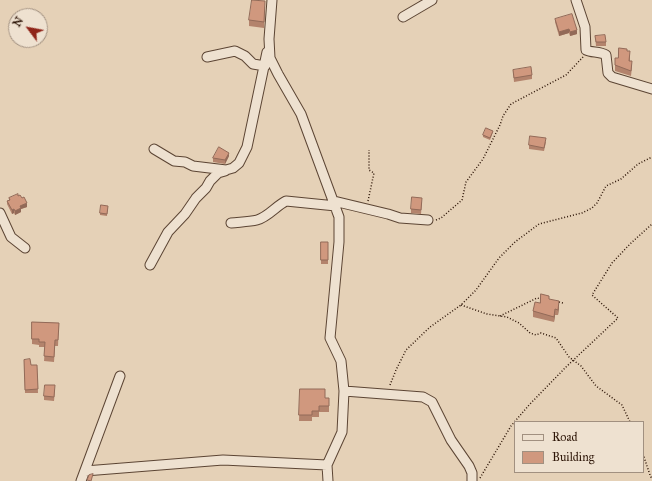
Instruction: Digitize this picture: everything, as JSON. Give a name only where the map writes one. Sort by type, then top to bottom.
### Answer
[{"type":"street","points":[[150,265],[168,232],[185,214],[196,198],[218,173],[233,168],[239,163],[247,147],[265,66],[272,0]]},
{"type":"street","points":[[403,17],[432,0]]},
{"type":"street","points":[[576,0],[584,27],[586,50],[600,52],[606,55],[608,73],[612,77],[652,89]]},
{"type":"street","points":[[269,39],[270,58],[301,114],[339,217],[339,242],[330,338],[341,361],[344,391],[342,432],[327,466],[328,481]]},
{"type":"street","points":[[207,57],[235,52],[244,56],[253,64],[265,66]]},
{"type":"street","points":[[154,149],[174,161],[185,162],[193,166],[226,170]]},
{"type":"street","points":[[231,223],[257,220],[279,204],[286,201],[335,204],[366,208],[400,218],[428,220]]},
{"type":"street","points":[[0,214],[11,237],[25,248]]},
{"type":"street","points":[[81,481],[120,376]]},
{"type":"street","points":[[344,391],[423,398],[432,402],[451,440],[469,466],[472,473],[472,481]]},
{"type":"street","points":[[85,470],[223,460],[327,466]]},
{"type":"path","points":[[428,220],[441,218],[462,200],[466,182],[483,160],[503,116],[512,104],[566,75],[582,59],[586,50]]},
{"type":"path","points":[[366,208],[374,173],[369,170],[369,150]]},
{"type":"path","points":[[387,394],[396,370],[406,350],[430,327],[461,305],[476,290],[499,258],[515,242],[539,224],[582,213],[592,208],[597,204],[606,186],[621,179],[638,164],[652,156]]},
{"type":"path","points":[[515,421],[573,360],[618,318],[592,295],[612,263],[652,224]]},
{"type":"path","points":[[500,316],[537,298],[543,299]]},
{"type":"path","points":[[557,302],[563,303]]},
{"type":"path","points":[[461,305],[487,314],[507,317],[519,323],[530,333],[536,335],[541,333],[556,338],[569,357],[581,366],[596,386],[622,405],[630,421]]},
{"type":"path","points":[[478,481],[514,422]]},
{"type":"path","points":[[644,457],[652,479]]},
{"type":"building","points":[[252,0],[265,1],[264,22],[249,20]]},
{"type":"building","points":[[572,14],[577,30],[570,32],[569,29],[559,32],[555,19]]},
{"type":"building","points":[[605,35],[606,42],[596,42],[595,36]]},
{"type":"building","points":[[619,48],[630,51],[629,61],[632,61],[631,71],[615,65],[615,58],[618,58]]},
{"type":"building","points":[[531,67],[532,75],[514,78],[513,70]]},
{"type":"building","points":[[486,128],[493,131],[490,138],[483,135]]},
{"type":"building","points":[[530,136],[546,138],[544,148],[529,145]]},
{"type":"building","points":[[219,147],[229,153],[225,160],[213,158]]},
{"type":"building","points":[[18,194],[18,196],[20,195],[22,198],[24,197],[27,203],[20,206],[21,208],[15,211],[14,209],[12,210],[7,201],[10,200],[9,198]]},
{"type":"building","points":[[412,197],[422,198],[421,210],[411,209]]},
{"type":"building","points":[[101,205],[108,206],[107,214],[100,213]]},
{"type":"building","points":[[321,242],[328,242],[328,260],[321,260]]},
{"type":"building","points":[[541,294],[549,296],[549,299],[559,301],[558,310],[555,309],[554,317],[533,311],[535,302],[540,303]]},
{"type":"building","points":[[32,322],[59,323],[58,340],[55,340],[54,357],[44,356],[45,342],[39,342],[39,339],[32,339]]},
{"type":"building","points":[[30,359],[31,365],[37,365],[38,389],[25,390],[24,360]]},
{"type":"building","points":[[45,385],[55,385],[54,397],[44,396]]},
{"type":"building","points":[[300,389],[325,389],[325,398],[329,398],[329,406],[319,406],[319,411],[312,411],[312,415],[299,415]]},
{"type":"building","points":[[93,474],[91,481],[87,480],[89,475]]}]
